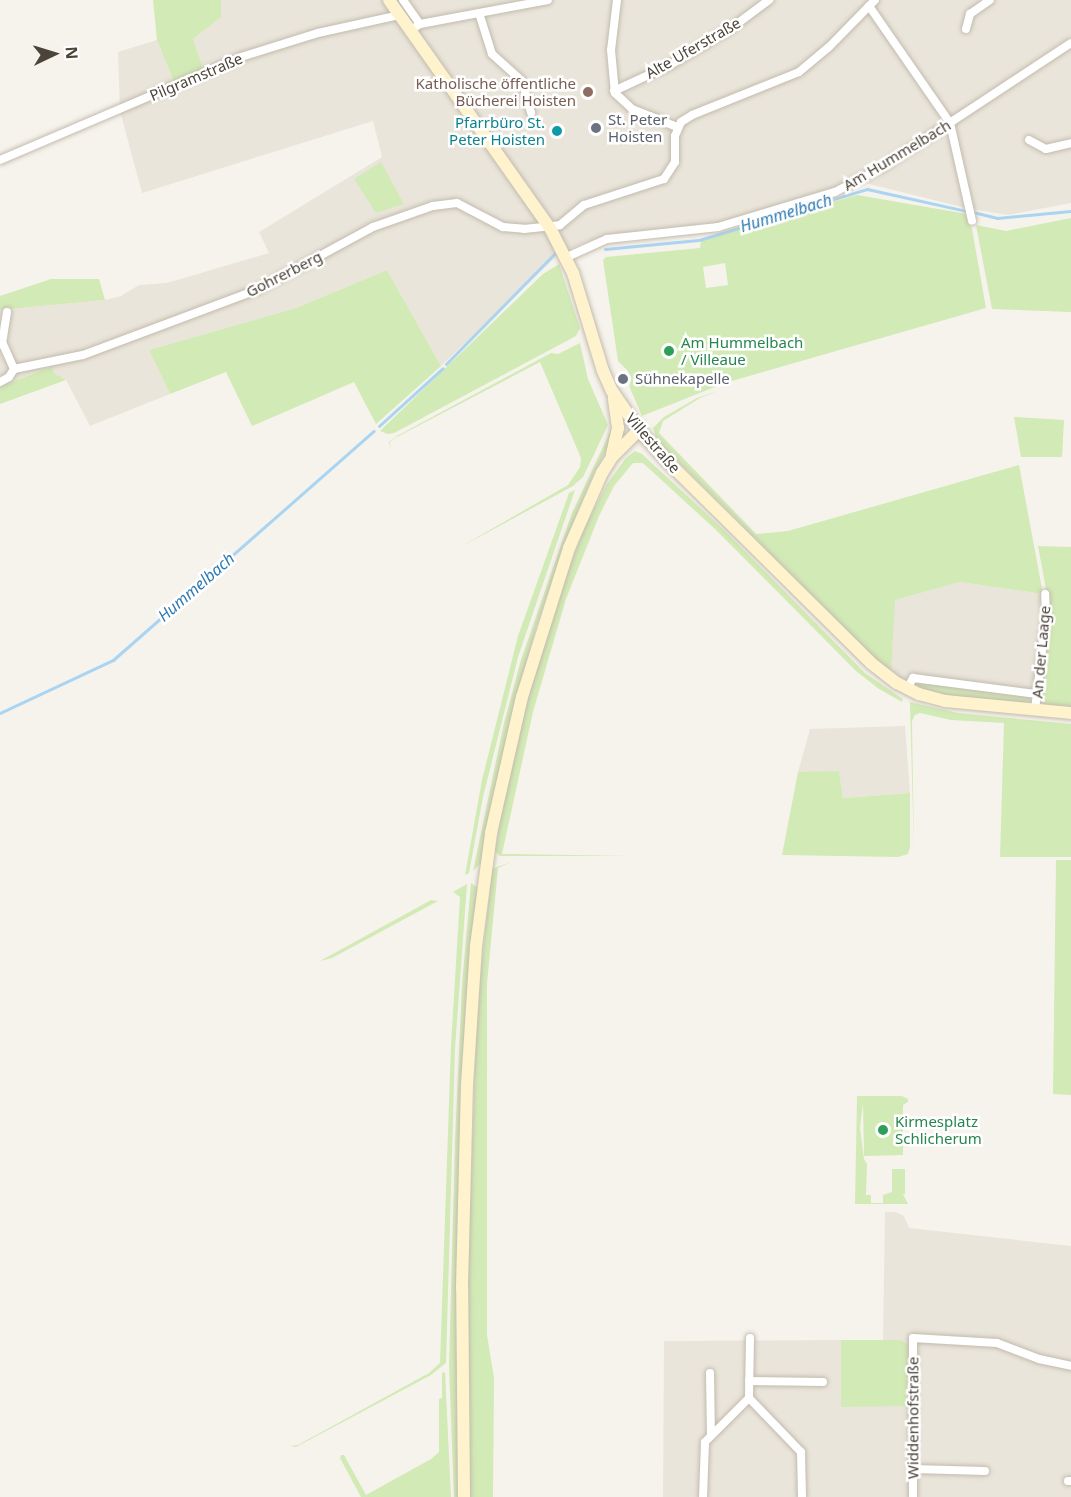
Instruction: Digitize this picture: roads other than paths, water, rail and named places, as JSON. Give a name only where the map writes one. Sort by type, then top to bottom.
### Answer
[{"type":"main road","name":"Villestraße","points":[[398,4],[550,228],[567,257],[603,370],[612,391],[639,430],[871,663],[907,689],[946,701],[1071,713]]},
{"type":"main road","points":[[464,1497],[462,1335],[465,1145],[473,989],[482,897],[501,786],[533,657],[577,530],[612,456],[618,428],[612,391]]},
{"type":"main road","points":[[612,456],[639,430]]},
{"type":"street","points":[[415,27],[548,0]]},
{"type":"street","points":[[617,0],[611,50],[614,92],[632,109],[677,127]]},
{"type":"street","name":"Alte Uferstraße","points":[[614,92],[670,65],[730,29],[769,0]]},
{"type":"street","points":[[966,28],[970,14],[990,0]]},
{"type":"street","points":[[550,228],[560,225],[584,205],[667,176],[675,162],[677,127],[692,115],[800,72],[828,48],[872,3],[950,123],[972,221]]},
{"type":"street","name":"Pilgramstraße","points":[[0,160],[241,57],[318,33],[398,4]]},
{"type":"street","points":[[479,13],[492,54],[522,81],[531,113]]},
{"type":"street","name":"Am Hummelbach","points":[[567,257],[607,239],[708,229],[823,196],[868,175],[1071,43]]},
{"type":"street","points":[[1029,140],[1046,149],[1071,143]]},
{"type":"street","name":"Gohrerberg","points":[[14,369],[82,355],[257,290],[373,227],[433,206],[457,203],[503,227],[550,228]]},
{"type":"street","points":[[0,382],[9,377],[14,369],[2,342],[7,312]]},
{"type":"street","name":"An der Laage","points":[[1035,710],[1047,617],[1045,594]]},
{"type":"street","points":[[907,689],[913,678],[1037,694]]},
{"type":"street","points":[[750,1338],[749,1398],[801,1452],[802,1497]]},
{"type":"street","name":"Widdenhofstraße","points":[[913,1497],[913,1338],[1003,1344],[1039,1359],[1071,1366]]},
{"type":"street","points":[[710,1373],[711,1435]]},
{"type":"street","points":[[749,1381],[823,1382]]},
{"type":"street","points":[[703,1497],[703,1447],[711,1435],[749,1398]]},
{"type":"street","points":[[913,1469],[985,1471]]},
{"type":"waterway","name":"Hummelbach","points":[[605,249],[699,240],[867,189],[966,211]]},
{"type":"waterway","name":"Hummelbach","points":[[973,212],[997,218],[1071,211]]},
{"type":"waterway","name":"Hummelbach","points":[[446,364],[555,253]]},
{"type":"waterway","name":"Hummelbach","points":[[379,426],[443,368]]},
{"type":"waterway","name":"Hummelbach","points":[[0,713],[113,660],[374,431]]},
{"type":"place","name":"Katholische öffentliche Bücherei Hoisten","points":[[588,92]]},
{"type":"place","name":"St. Peter Hoisten","points":[[596,128]]},
{"type":"place","name":"Pfarrbüro St. Peter Hoisten","points":[[557,131]]},
{"type":"place","name":"Am Hummelbach / Villeaue","points":[[669,351]]},
{"type":"place","name":"Sühnekapelle","points":[[623,379]]},
{"type":"place","name":"Kirmesplatz Schlicherum","points":[[883,1130]]}]
